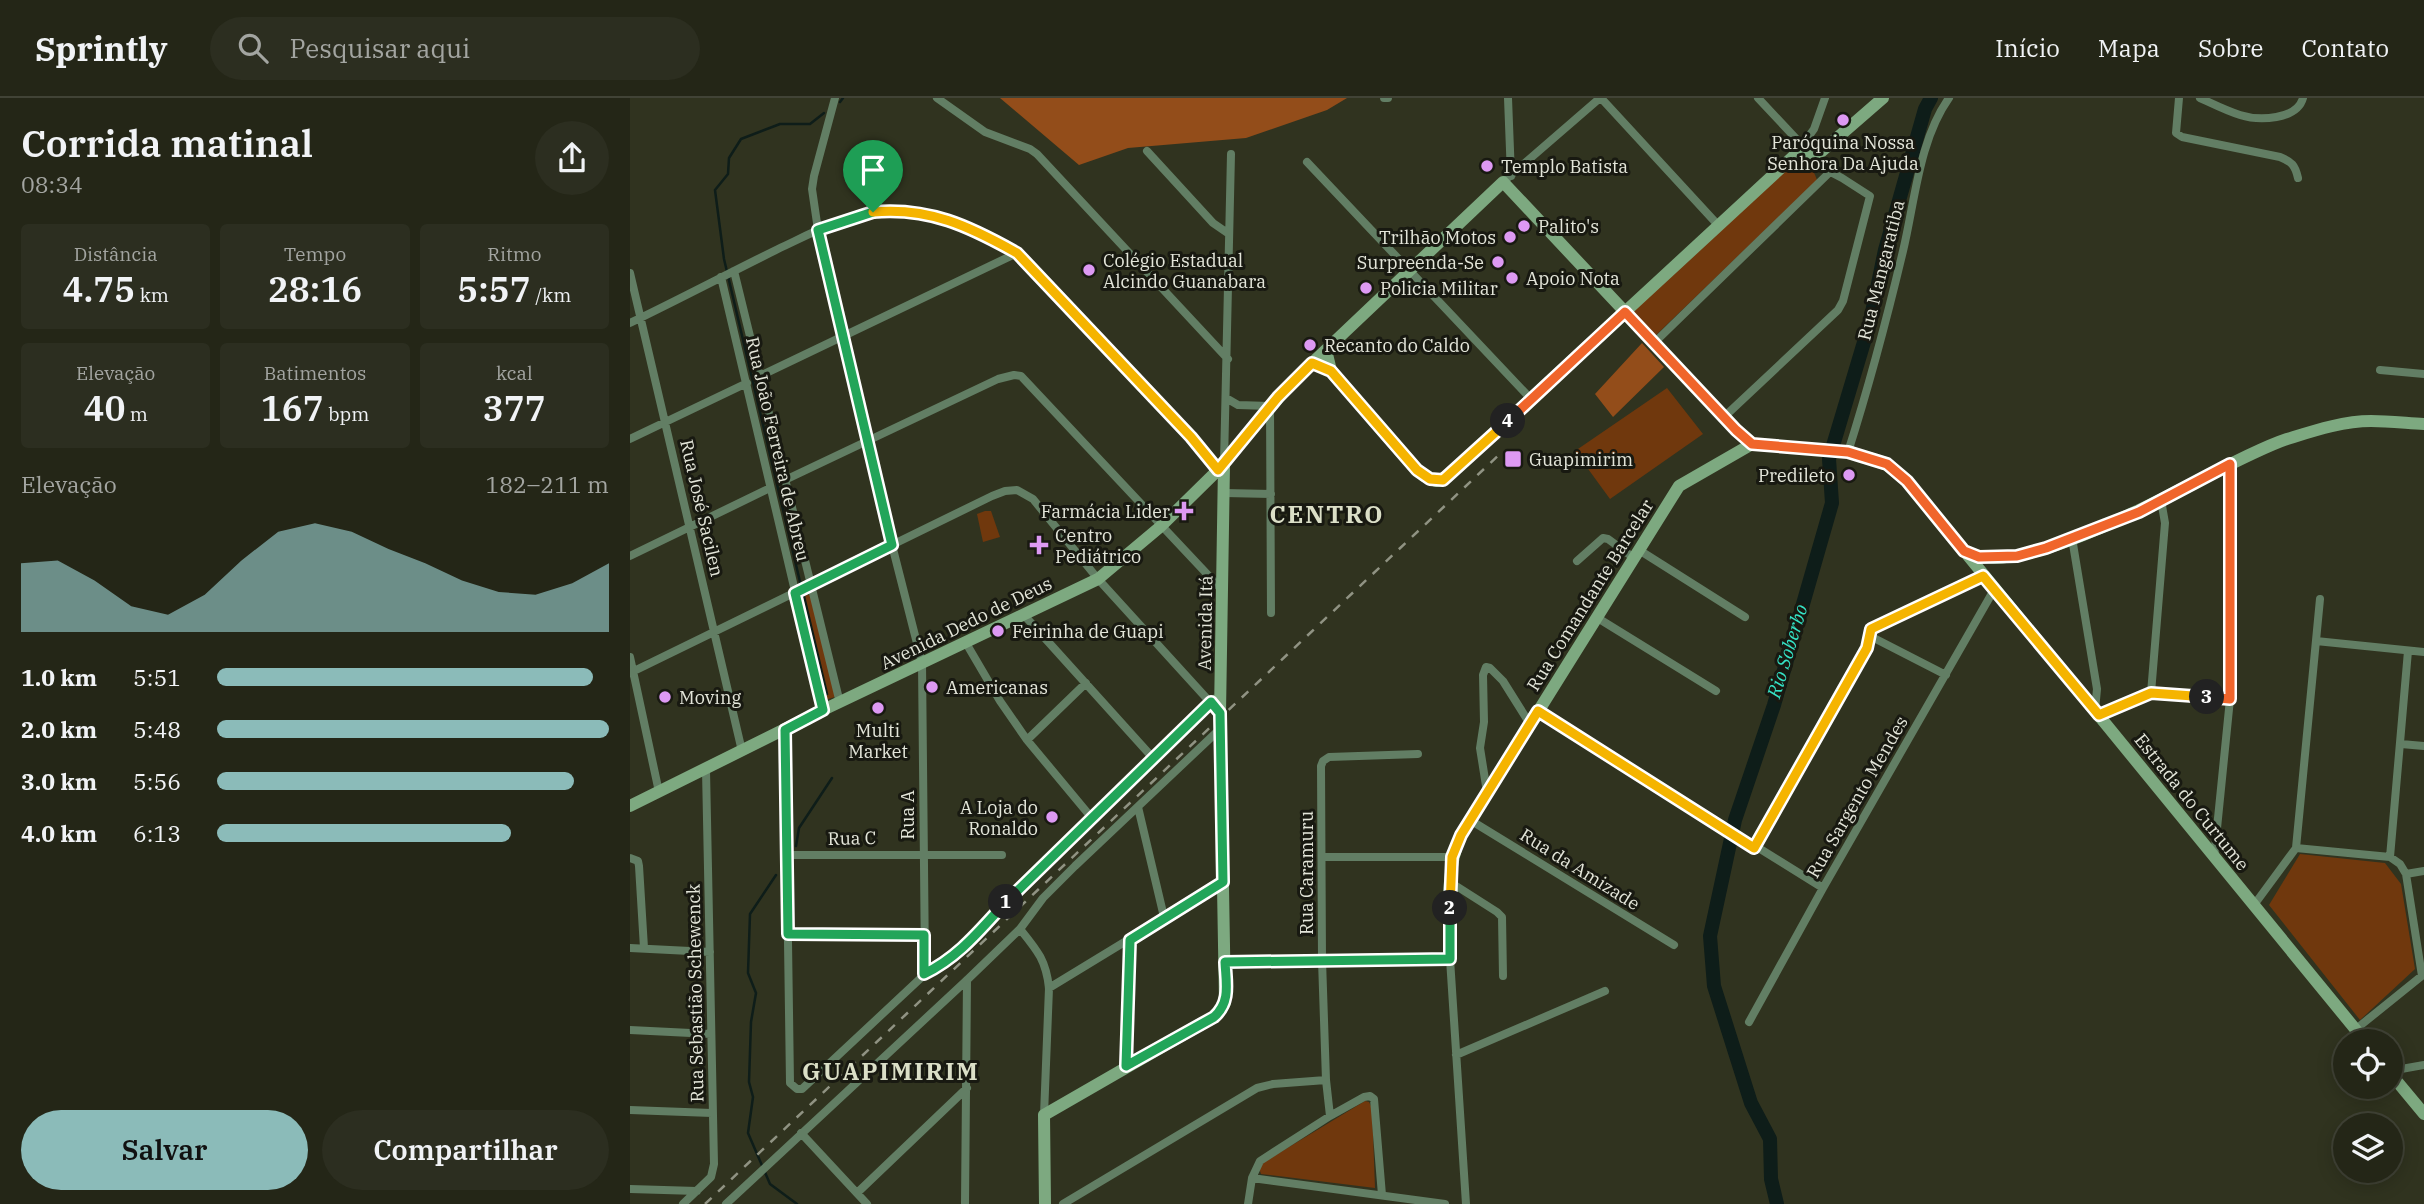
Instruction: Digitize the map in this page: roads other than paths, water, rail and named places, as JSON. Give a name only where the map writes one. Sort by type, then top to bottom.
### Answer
[{"type":"main road","points":[[1312,363],[1331,371],[1417,470],[1430,479],[1443,480],[1799,149],[1814,154],[1822,151],[1883,98]]},
{"type":"main road","name":"Avenida Dedo de Deus","points":[[630,806],[823,710],[1098,579],[1160,527],[1221,468],[1270,406],[1312,363],[1507,179]]},
{"type":"main road","points":[[1507,179],[1625,312],[1752,444],[1843,452],[1887,464],[1979,566],[2072,538],[2130,516],[2230,464],[2288,439],[2352,423],[2373,421],[2424,424]]},
{"type":"main road","points":[[1326,351],[1331,371]]},
{"type":"main road","name":"Rua Comandante Barcelar","points":[[1450,959],[1452,857],[1461,835],[1679,486],[1752,444]]},
{"type":"main road","name":"Avenida Itá","points":[[1044,1115],[1214,1017],[1226,1003],[1220,729],[1225,493],[1221,468]]},
{"type":"main road","name":"Estrada do Curtume","points":[[1979,566],[2214,858],[2356,1029]]},
{"type":"main road","points":[[1225,962],[1450,959]]},
{"type":"main road","points":[[2403,1088],[2424,1114]]},
{"type":"main road","points":[[1044,1115],[1045,1204]]},
{"type":"street","name":"Rua A","points":[[835,98],[812,189],[818,230],[922,663],[924,970]]},
{"type":"street","points":[[937,98],[985,132],[1037,154],[1228,359]]},
{"type":"street","points":[[1507,179],[1508,98]]},
{"type":"street","points":[[1507,179],[1600,98],[1718,225]]},
{"type":"street","points":[[1724,417],[1838,310],[1843,301],[1870,196],[1821,167],[1799,149],[1758,98]]},
{"type":"street","points":[[1799,149],[1814,128],[1825,98]]},
{"type":"street","name":"Rua Mangaratiba","points":[[1843,452],[1889,311],[1924,154],[1937,115],[1949,98]]},
{"type":"street","points":[[2179,98],[2176,133],[2182,137],[2280,157],[2292,162],[2298,178]]},
{"type":"street","points":[[2200,98],[2241,116],[2255,117],[2289,114],[2302,102]]},
{"type":"street","points":[[1147,151],[1213,223],[1229,234]]},
{"type":"street","points":[[1821,167],[1822,151]]},
{"type":"street","name":"Avenida Itá","points":[[1221,468],[1228,359],[1231,154]]},
{"type":"street","points":[[1307,162],[1531,400]]},
{"type":"street","points":[[1654,343],[1831,171]]},
{"type":"street","points":[[630,323],[818,230],[873,212],[909,211],[932,214],[981,232],[1017,253],[1221,468]]},
{"type":"street","points":[[760,376],[1017,253]]},
{"type":"street","name":"Rua João Ferreira de Abreu","points":[[734,271],[841,703]]},
{"type":"street","name":"Rua José Sacilen","points":[[630,273],[742,751]]},
{"type":"street","name":"Rua João Ferreira de Abreu","points":[[721,277],[823,710]]},
{"type":"street","points":[[2380,370],[2424,374]]},
{"type":"street","points":[[785,480],[998,379],[1021,376],[1223,591]]},
{"type":"street","points":[[630,439],[747,383]]},
{"type":"street","points":[[1226,398],[1238,405],[1270,406],[1270,613]]},
{"type":"street","points":[[1225,413],[1238,405]]},
{"type":"street","points":[[1207,456],[1217,458],[1224,449]]},
{"type":"street","points":[[2214,858],[2230,699],[2230,464]]},
{"type":"street","points":[[630,556],[770,488]]},
{"type":"street","points":[[632,672],[992,496],[1017,490],[1033,499],[1098,579],[1220,713]]},
{"type":"street","points":[[1225,493],[1271,494]]},
{"type":"street","points":[[2151,693],[2165,523],[2161,500]]},
{"type":"street","points":[[1577,561],[1603,538],[1608,539],[1745,617]]},
{"type":"street","points":[[2072,538],[2096,689],[2097,712],[2151,693],[2230,699]]},
{"type":"street","points":[[1754,848],[1867,648],[1871,629],[1979,566]]},
{"type":"street","name":"Rua Sargento Mendes","points":[[1749,1022],[1995,589]]},
{"type":"street","points":[[2254,905],[2296,848],[2320,599]]},
{"type":"street","points":[[1024,615],[1153,758]]},
{"type":"street","points":[[1596,617],[1716,691]]},
{"type":"street","points":[[1868,635],[1946,675]]},
{"type":"street","points":[[2316,641],[2424,652]]},
{"type":"street","points":[[965,643],[1027,740],[1091,817]]},
{"type":"street","points":[[2390,857],[2408,651]]},
{"type":"street","points":[[630,657],[659,792]]},
{"type":"street","points":[[1487,792],[1480,748],[1484,722],[1483,676],[1486,667],[1493,670],[1503,681],[1531,724]]},
{"type":"street","points":[[1027,740],[1086,683]]},
{"type":"street","points":[[785,730],[790,1083],[802,1090],[924,970],[945,964],[971,941],[1020,886],[1221,692]]},
{"type":"street","points":[[1538,711],[1754,848],[1823,888]]},
{"type":"street","points":[[727,1204],[1020,929],[1043,898],[1220,729]]},
{"type":"street","points":[[2401,744],[2424,746]]},
{"type":"street","name":"Rua Caramuru","points":[[1330,1116],[1326,1080],[1322,960],[1323,761],[1329,757],[1419,754]]},
{"type":"street","name":"Rua Sebastião Schewenck","points":[[683,1204],[711,1177],[714,1170],[706,770]]},
{"type":"street","points":[[1138,807],[1164,917]]},
{"type":"street","name":"Rua da Amizade","points":[[1470,820],[1674,945]]},
{"type":"street","points":[[2296,848],[2390,857],[2400,864],[2406,874],[2423,975],[2356,1029]]},
{"type":"street","name":"Rua C","points":[[786,855],[1002,855]]},
{"type":"street","points":[[1323,857],[1452,857]]},
{"type":"street","points":[[630,858],[638,861],[639,866],[644,948]]},
{"type":"street","points":[[2406,874],[2424,871]]},
{"type":"street","points":[[1049,988],[1223,882]]},
{"type":"street","points":[[1450,882],[1502,917],[1503,976]]},
{"type":"street","points":[[1020,929],[1042,958],[1047,970],[1049,988],[1044,1115]]},
{"type":"street","points":[[788,934],[924,935]]},
{"type":"street","points":[[1126,1066],[1130,940]]},
{"type":"street","points":[[630,948],[710,952]]},
{"type":"street","name":"Rua Comandante Barcelar","points":[[1450,959],[1466,1204]]},
{"type":"street","points":[[965,1204],[967,980]]},
{"type":"street","points":[[1456,1055],[1605,991]]},
{"type":"street","points":[[630,1030],[711,1034]]},
{"type":"street","points":[[2403,1069],[2424,1065]]},
{"type":"street","points":[[1063,1204],[1257,1088],[1273,1084],[1326,1080]]},
{"type":"street","points":[[857,1193],[967,1088]]},
{"type":"street","points":[[1248,1204],[1252,1178],[1260,1161],[1330,1116],[1370,1096],[1374,1099],[1382,1195]]},
{"type":"street","points":[[630,1110],[712,1113]]},
{"type":"street","points":[[801,1133],[867,1204]]},
{"type":"street","points":[[1252,1178],[1445,1204]]},
{"type":"street","points":[[630,1189],[696,1191]]},
{"type":"waterway","points":[[840,102],[843,98]]},
{"type":"waterway","name":"Rio Soberbo","points":[[1777,1204],[1771,1179],[1770,1139],[1751,1103],[1714,986],[1710,936],[1735,820],[1774,705],[1832,503],[1829,459],[1870,322],[1885,250],[1925,109],[1931,98]]},
{"type":"waterway","points":[[801,586],[724,259],[715,190],[728,174],[729,158],[741,139],[780,124],[810,124],[824,113]]},
{"type":"waterway","points":[[803,592],[827,694]]},
{"type":"waterway","points":[[796,846],[799,828],[832,778]]},
{"type":"waterway","points":[[776,875],[750,914],[748,973],[756,993],[751,1022],[749,1082],[753,1097],[748,1133],[770,1184],[797,1204]]},
{"type":"railway","points":[[705,1204],[1503,451]]},
{"type":"place","name":"Paróquina Nossa Senhora Da Ajuda","points":[[1843,120]]},
{"type":"place","name":"Templo Batista","points":[[1487,166]]},
{"type":"place","name":"Palito's","points":[[1524,226]]},
{"type":"place","name":"Trilhão Motos","points":[[1510,237]]},
{"type":"place","name":"Surpreenda-Se","points":[[1498,262]]},
{"type":"place","name":"Colégio Estadual Alcindo Guanabara","points":[[1089,270]]},
{"type":"place","name":"Apoio Nota","points":[[1512,278]]},
{"type":"place","name":"Policia Militar","points":[[1366,288]]},
{"type":"place","name":"Recanto do Caldo","points":[[1310,345]]},
{"type":"place","name":"Guapimirim","points":[[1513,459]]},
{"type":"place","name":"Predileto","points":[[1849,475]]},
{"type":"place","name":"Farmácia Lider","points":[[1184,511]]},
{"type":"place","name":"Centro Pediátrico","points":[[1039,545]]},
{"type":"place","name":"Feirinha de Guapi","points":[[998,631]]},
{"type":"place","name":"Americanas","points":[[932,687]]},
{"type":"place","name":"Moving","points":[[665,697]]},
{"type":"place","name":"Multi Market","points":[[878,708]]},
{"type":"place","name":"A Loja do Ronaldo","points":[[1052,817]]},
{"type":"district","name":"CENTRO","points":[[1327,514]]},
{"type":"district","name":"GUAPIMIRIM","points":[[891,1071]]}]
